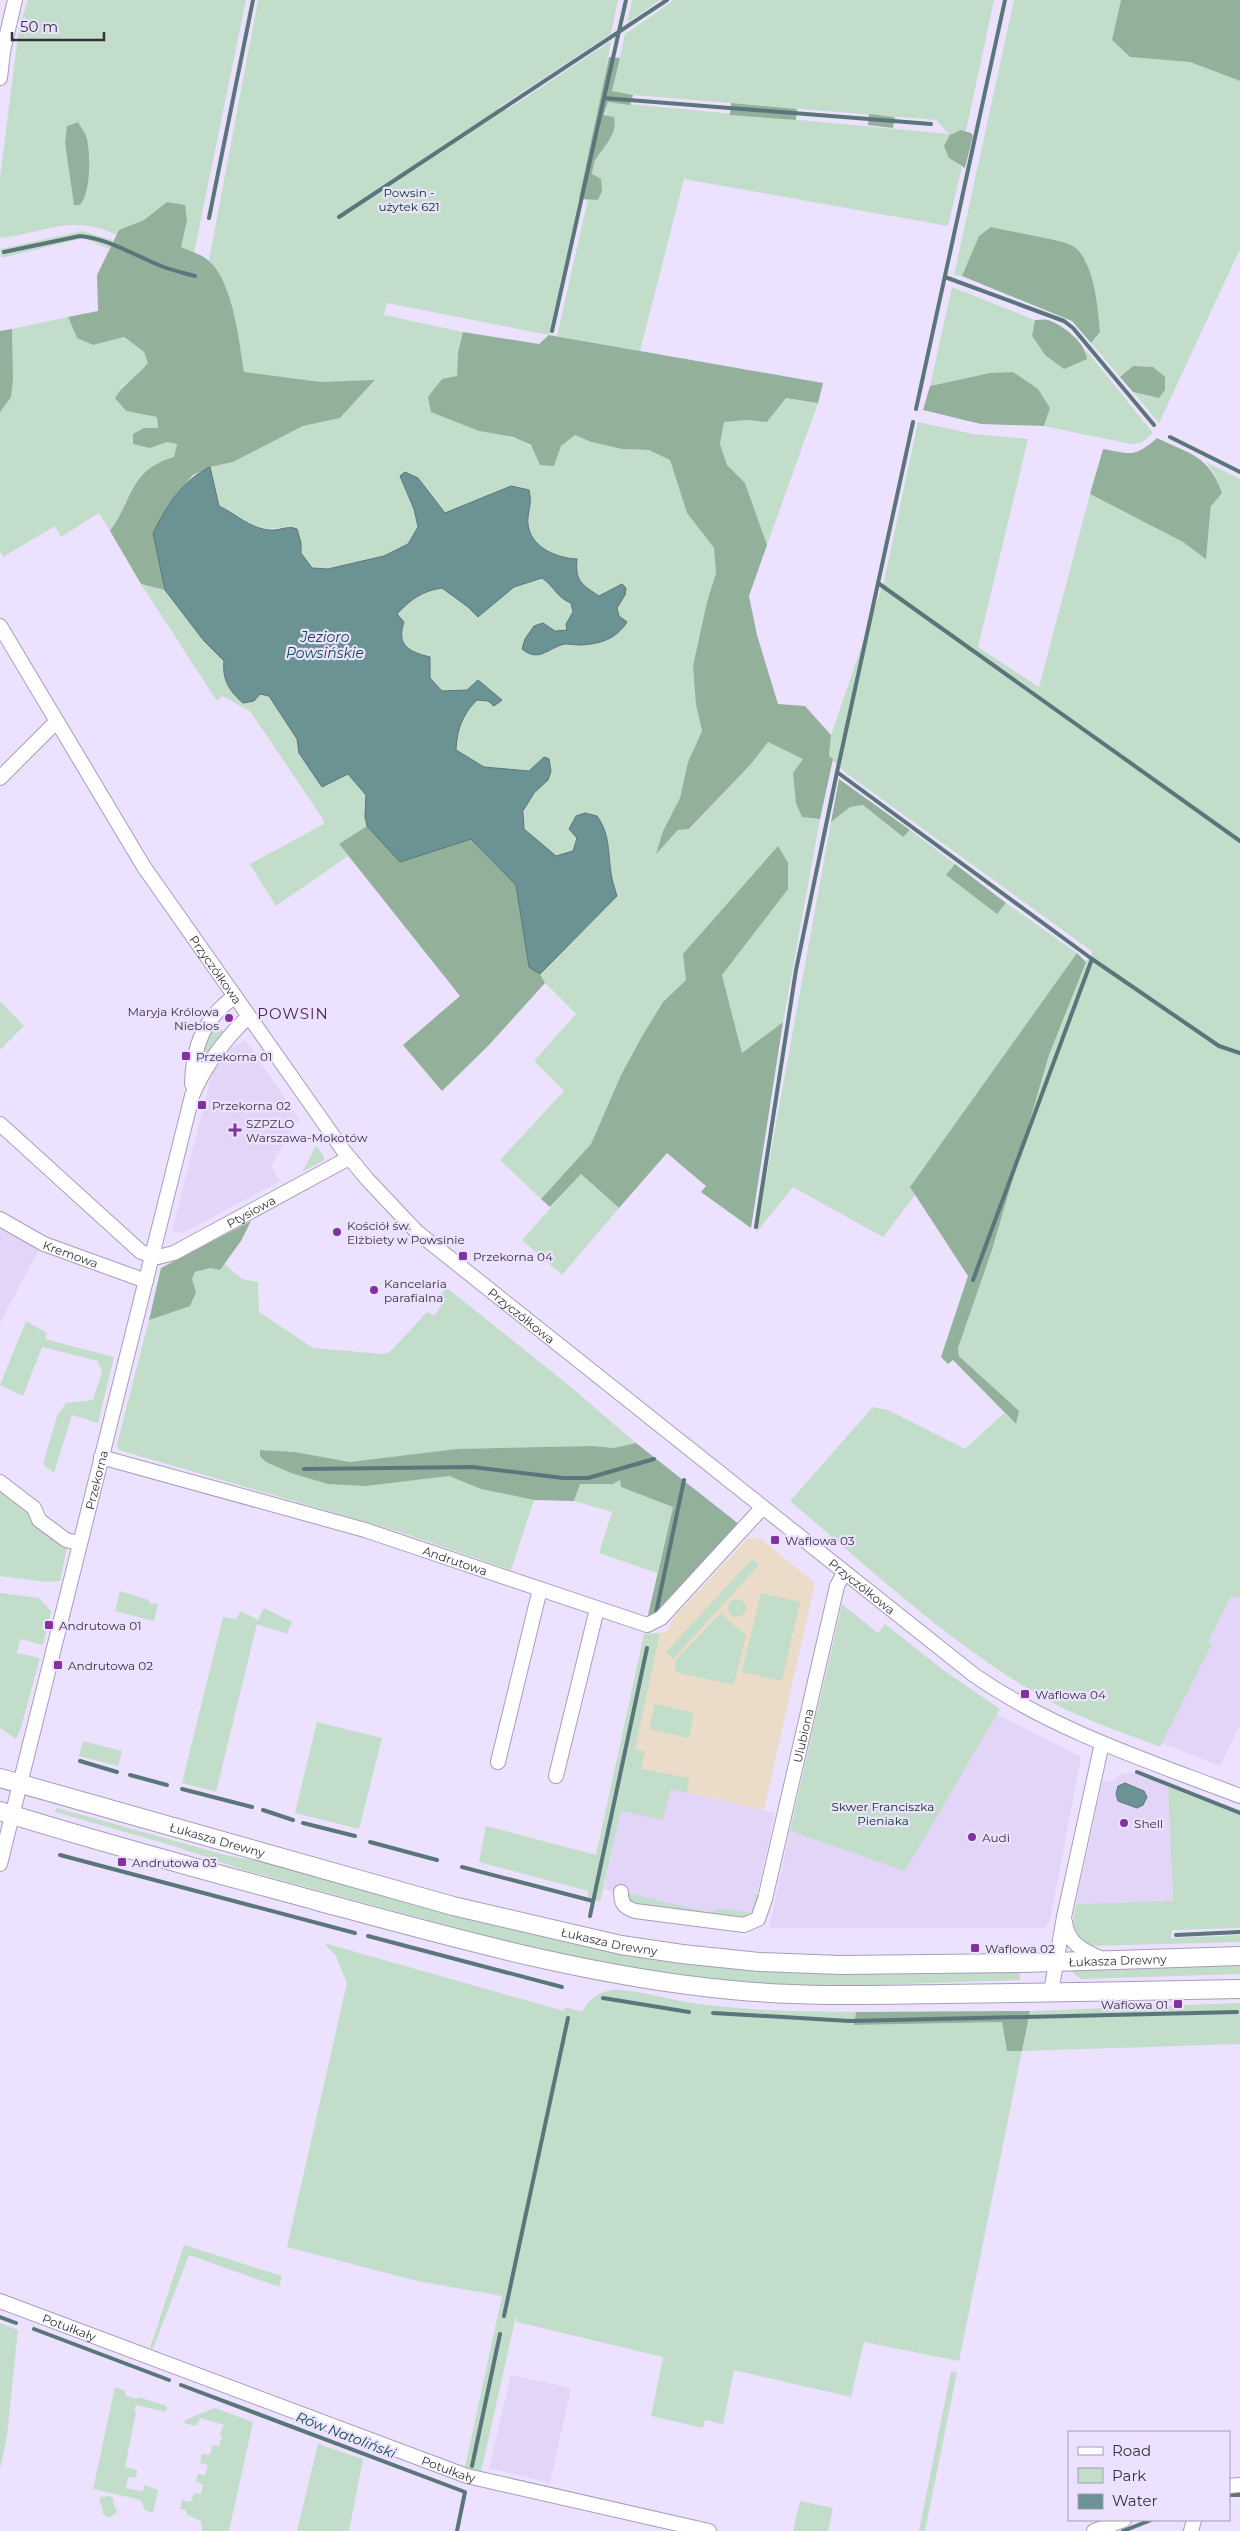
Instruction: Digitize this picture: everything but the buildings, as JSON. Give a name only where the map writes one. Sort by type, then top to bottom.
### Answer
[{"type":"main road","name":"Łukasza Drewny","points":[[0,1778],[453,1906],[621,1945],[682,1954],[777,1963],[840,1966],[1240,1956]]},
{"type":"main road","points":[[6,1813],[453,1938],[534,1958],[633,1977],[725,1989],[776,1993],[900,1994],[1240,1989]]},
{"type":"street","points":[[0,78],[3,51],[15,0]]},
{"type":"street","name":"Przyczółkowa","points":[[0,626],[144,867],[248,1018],[349,1158],[396,1212],[438,1250],[947,1656],[999,1692],[1038,1714],[1102,1743],[1240,1796]]},
{"type":"street","points":[[0,778],[56,722]]},
{"type":"street","name":"Przekorna","points":[[192,1096],[192,1078],[204,1027],[215,1012],[234,997]]},
{"type":"street","name":"Przekorna","points":[[0,1864],[6,1813],[20,1784],[192,1096],[211,1058],[232,1033],[248,1018]]},
{"type":"street","points":[[0,1124],[141,1252],[152,1256]]},
{"type":"street","name":"Ptysiowa","points":[[152,1256],[174,1253],[349,1158]]},
{"type":"street","name":"Kremowa","points":[[0,1219],[44,1244],[146,1281]]},
{"type":"street","name":"Andrutowa","points":[[101,1458],[365,1530],[647,1625],[657,1622],[762,1508]]},
{"type":"street","points":[[0,1482],[34,1508],[38,1520],[66,1540],[80,1543]]},
{"type":"street","name":"Ulubiona","points":[[621,1892],[621,1901],[626,1907],[635,1911],[744,1925],[758,1919],[766,1898],[837,1586],[844,1573]]},
{"type":"street","points":[[498,1762],[540,1589]]},
{"type":"street","points":[[556,1776],[597,1609]]},
{"type":"street","points":[[1051,1992],[1064,1916],[1102,1743]]},
{"type":"street","points":[[1064,1916],[1069,1937],[1084,1951],[1105,1960]]},
{"type":"street","name":"Potułkały","points":[[0,2301],[467,2476],[709,2531]]},
{"type":"street","points":[[1094,2531],[1122,2524]]},
{"type":"shaded area","points":[[1121,0],[1240,0],[1240,81],[1190,62],[1130,57],[1112,40]]},
{"type":"shaded area","points":[[609,57],[620,58],[612,91],[633,95],[630,105],[608,102],[604,115],[614,117],[614,129],[610,140],[595,161],[592,174],[601,179],[602,191],[598,200],[579,199]]},
{"type":"shaded area","points":[[731,103],[797,109],[796,120],[730,115]]},
{"type":"shaded area","points":[[869,114],[895,117],[893,128],[868,125]]},
{"type":"shaded area","points":[[78,122],[88,143],[89,172],[84,199],[80,205],[74,205],[65,143],[67,126]]},
{"type":"shaded area","points":[[961,130],[971,133],[973,136],[965,168],[949,158],[944,146],[950,135]]},
{"type":"shaded area","points":[[167,202],[185,205],[187,221],[181,247],[209,261],[224,283],[234,313],[244,372],[321,382],[375,380],[340,418],[303,426],[233,462],[210,467],[193,475],[175,496],[153,533],[165,590],[141,584],[110,531],[140,478],[159,463],[174,457],[177,444],[167,442],[150,448],[133,444],[133,434],[144,428],[158,428],[157,417],[126,411],[115,398],[148,363],[144,352],[124,337],[93,345],[77,338],[68,317],[98,311],[97,275],[119,230],[144,220]]},
{"type":"shaded area","points":[[991,227],[1047,238],[1073,246],[1080,253],[1086,262],[1094,285],[1098,310],[1100,332],[1091,343],[1072,321],[962,276],[979,236]]},
{"type":"shaded area","points":[[1035,320],[1048,320],[1067,330],[1083,347],[1087,359],[1064,369],[1045,355],[1032,336]]},
{"type":"shaded area","points":[[12,329],[13,380],[11,397],[0,412],[0,331]]},
{"type":"shaded area","points":[[463,332],[539,344],[549,335],[823,383],[818,403],[786,398],[767,422],[747,420],[724,422],[720,444],[727,465],[745,483],[767,545],[749,596],[757,635],[778,704],[805,706],[831,735],[829,756],[833,759],[820,819],[802,817],[796,803],[793,773],[803,759],[768,742],[751,764],[689,829],[678,830],[656,854],[663,831],[680,798],[688,762],[702,731],[696,705],[693,666],[707,602],[716,573],[714,548],[687,513],[670,460],[649,450],[622,449],[591,442],[575,435],[561,446],[554,466],[540,465],[531,445],[513,437],[479,431],[431,412],[428,397],[442,379],[457,376],[458,352]]},
{"type":"shaded area","points":[[1133,366],[1153,367],[1165,377],[1165,390],[1159,398],[1133,392],[1120,377]]},
{"type":"shaded area","points":[[1013,372],[1038,389],[1050,408],[1044,426],[981,424],[923,410],[930,386],[990,373]]},
{"type":"shaded area","points":[[1157,438],[1205,463],[1217,480],[1222,493],[1211,506],[1206,559],[1183,542],[1090,494],[1103,449],[1127,453],[1137,452]]},
{"type":"shaded area","points":[[839,779],[910,830],[903,837],[863,805],[850,807],[831,822]]},
{"type":"shaded area","points":[[367,826],[400,861],[471,839],[516,885],[529,967],[540,974],[545,983],[488,1046],[442,1091],[403,1045],[460,996],[339,844]]},
{"type":"shaded area","points":[[778,846],[788,863],[788,889],[722,975],[742,1053],[783,1022],[751,1228],[701,1192],[706,1186],[667,1153],[619,1208],[581,1174],[550,1207],[541,1199],[591,1144],[621,1075],[644,1033],[663,1002],[686,980],[683,954]]},
{"type":"shaded area","points":[[955,864],[1006,903],[997,914],[946,875]]},
{"type":"shaded area","points":[[1077,953],[1086,962],[1049,1055],[992,1250],[958,1348],[959,1356],[1019,1411],[1016,1424],[953,1360],[948,1364],[941,1357],[968,1276],[910,1187]]},
{"type":"shaded area","points":[[245,1040],[299,1119],[271,1166],[280,1181],[183,1233],[172,1231],[212,1074],[231,1048]]},
{"type":"shaded area","points":[[251,1221],[241,1241],[220,1270],[210,1268],[195,1272],[192,1279],[196,1292],[190,1306],[149,1320],[161,1268]]},
{"type":"shaded area","points":[[0,1226],[39,1249],[0,1323]]},
{"type":"shaded area","points":[[636,1443],[740,1525],[657,1618],[648,1615],[673,1507],[621,1487],[620,1480],[613,1484],[580,1484],[574,1501],[534,1500],[481,1489],[449,1476],[366,1486],[328,1484],[291,1473],[266,1462],[260,1456],[260,1450],[295,1452],[350,1462],[456,1449],[592,1446],[614,1448]]},
{"type":"shaded area","points":[[760,1538],[815,1583],[764,1810],[671,1789],[663,1820],[621,1810],[660,1633],[668,1631],[672,1620],[747,1539]]},
{"type":"shaded area","points":[[1231,1596],[1240,1598],[1240,1725],[1220,1766],[1162,1743],[1212,1644],[1208,1642]]},
{"type":"shaded area","points":[[997,1714],[1081,1757],[1050,1921],[1045,1928],[769,1928],[790,1831],[905,1871]]},
{"type":"shaded area","points":[[1131,1772],[1168,1787],[1173,1901],[1076,1904],[1103,1780],[1112,1782],[1120,1775]]},
{"type":"shaded area","points":[[671,1789],[775,1813],[753,1913],[719,1908],[711,1913],[604,1889],[621,1810]]},
{"type":"shaded area","points":[[1030,2011],[1022,2051],[1007,2051],[1002,2022],[854,2025],[856,2012]]},
{"type":"shaded area","points":[[511,2375],[571,2388],[550,2483],[489,2468]]},
{"type":"green space","points":[[28,0],[246,0],[194,253],[181,247],[187,221],[167,202],[144,220],[119,230],[117,235],[85,225],[71,225],[0,238],[0,178],[19,27]],"holes":[[[77,122],[86,143],[87,163],[74,204],[65,143],[67,126]]]},
{"type":"green space","name":"Powsin - użytek 621","points":[[258,0],[618,0],[611,34],[498,108],[507,110],[611,41],[595,128],[549,335],[387,303],[384,315],[463,332],[458,352],[457,376],[479,431],[503,435],[527,444],[554,466],[561,446],[575,435],[591,442],[622,449],[649,450],[670,460],[687,513],[714,548],[716,573],[707,602],[696,705],[702,731],[688,762],[680,798],[663,831],[657,852],[678,830],[690,829],[751,764],[768,742],[804,759],[802,817],[820,819],[783,1022],[742,1053],[722,975],[746,940],[686,980],[663,1002],[621,1075],[591,1144],[541,1199],[500,1160],[564,1091],[534,1061],[576,1014],[545,983],[540,974],[617,896],[611,874],[609,844],[577,838],[573,851],[556,856],[524,829],[526,806],[532,796],[548,780],[543,757],[529,771],[484,767],[456,750],[462,723],[477,700],[499,703],[467,690],[442,691],[430,678],[415,654],[404,645],[397,614],[417,596],[442,588],[479,617],[514,587],[542,578],[562,598],[571,603],[573,612],[566,624],[567,630],[555,631],[534,626],[525,639],[522,649],[545,654],[562,644],[581,645],[619,616],[617,608],[625,595],[622,584],[599,596],[581,584],[569,562],[538,546],[533,541],[529,527],[529,491],[511,486],[445,513],[418,478],[400,477],[414,509],[418,527],[408,544],[384,556],[328,569],[312,568],[301,553],[301,543],[288,526],[277,528],[259,527],[219,506],[210,467],[233,462],[303,426],[340,418],[375,381],[321,382],[244,372],[236,324],[227,289],[209,260]]},
{"type":"green space","points":[[632,0],[660,0],[627,23]]},
{"type":"green space","points":[[674,0],[994,0],[966,131],[961,130],[949,158],[962,167],[948,226],[684,179],[640,351],[557,336],[588,199],[598,200],[593,182],[593,170],[596,159],[600,154],[608,102],[949,134],[936,120],[633,95],[612,91],[625,34]]},
{"type":"green space","points":[[1014,0],[1121,0],[1112,40],[1130,57],[1190,62],[1240,81],[1240,249],[1159,423],[1133,392],[1153,397],[1153,367],[1134,366],[1120,377],[1091,343],[1100,332],[1097,307],[1086,260],[979,236],[962,276],[954,275]]},
{"type":"green space","points":[[82,231],[113,240],[109,249],[84,238],[1,258],[0,249]]},
{"type":"green space","points":[[952,287],[1035,320],[1032,336],[1045,355],[1086,359],[1086,350],[1153,433],[1141,443],[1131,444],[1044,426],[1050,408],[1013,372],[990,373],[930,386]]},
{"type":"green space","points":[[68,317],[77,338],[93,345],[123,337],[144,352],[149,363],[140,374],[122,386],[127,411],[157,417],[158,428],[144,428],[150,448],[167,442],[177,444],[174,458],[159,463],[140,478],[133,487],[110,531],[99,513],[61,537],[55,526],[3,557],[0,551],[0,412],[11,396],[13,380],[12,329]]},
{"type":"green space","points":[[786,398],[818,403],[767,545],[745,483],[727,465],[720,444],[724,422],[747,420],[767,422]]},
{"type":"green space","points":[[918,422],[973,434],[1028,439],[978,647],[1039,687],[1090,494],[1183,542],[1206,558],[1215,475],[1206,462],[1240,479],[1240,1598],[1231,1596],[1208,1642],[1212,1644],[1160,1747],[1067,1710],[1019,1683],[984,1660],[917,1609],[790,1501],[873,1407],[888,1410],[965,1449],[1004,1413],[1015,1424],[1018,1411],[959,1355],[958,1348],[992,1250],[1049,1055],[1086,962],[1093,952],[846,773],[829,757],[831,735],[884,581]]},
{"type":"green space","points":[[141,584],[165,590],[204,641],[224,661],[225,679],[234,694],[243,703],[260,694],[269,696],[298,739],[299,753],[322,787],[348,774],[366,795],[365,817],[367,826],[339,844],[348,856],[276,906],[250,864],[324,824],[323,819],[250,711],[222,696],[217,701]]},
{"type":"green space","points":[[863,805],[903,837],[910,830],[955,864],[947,875],[997,914],[1006,903],[1077,953],[910,1187],[915,1195],[883,1237],[793,1187],[756,1233],[831,822],[850,807]]},
{"type":"green space","points":[[0,1001],[24,1026],[0,1050]]},
{"type":"green space","points":[[215,1022],[224,1032],[207,1054],[204,1054],[211,1027]]},
{"type":"green space","points":[[316,1146],[324,1156],[324,1160],[302,1172]]},
{"type":"green space","points":[[581,1174],[619,1208],[562,1275],[522,1240]]},
{"type":"green space","points":[[224,1264],[242,1279],[258,1282],[259,1312],[313,1348],[383,1354],[390,1352],[427,1312],[434,1316],[443,1303],[438,1297],[447,1288],[566,1383],[636,1443],[614,1448],[592,1446],[456,1449],[350,1462],[295,1452],[260,1450],[366,1486],[449,1476],[481,1489],[534,1500],[511,1570],[400,1532],[119,1450],[117,1444],[149,1320],[190,1305],[192,1279],[195,1272],[210,1268],[220,1270]]},
{"type":"green space","points":[[26,1321],[47,1333],[45,1339],[114,1357],[98,1423],[72,1415],[54,1473],[43,1464],[57,1416],[66,1403],[93,1400],[102,1372],[98,1361],[42,1347],[23,1396],[0,1385]]},
{"type":"green space","points":[[620,1480],[622,1487],[673,1507],[657,1573],[599,1553],[612,1512],[574,1501],[579,1483],[613,1484]]},
{"type":"green space","points":[[0,1490],[68,1543],[60,1581],[47,1582],[0,1576]]},
{"type":"green space","points":[[752,1559],[759,1565],[673,1659],[666,1652]]},
{"type":"green space","points":[[120,1591],[149,1600],[149,1603],[158,1604],[154,1621],[115,1611]]},
{"type":"green space","points":[[0,1593],[39,1598],[51,1611],[43,1645],[20,1639],[17,1653],[40,1658],[20,1731],[16,1739],[0,1728]]},
{"type":"green space","points":[[761,1593],[800,1602],[782,1681],[742,1672]]},
{"type":"green space","points":[[733,1599],[741,1599],[746,1604],[744,1615],[733,1617],[728,1612],[728,1604]]},
{"type":"green space","name":"Skwer Franciszka Pieniaka","points":[[842,1604],[878,1633],[885,1624],[946,1672],[1000,1709],[905,1871],[790,1831],[815,1720],[813,1718],[817,1713]]},
{"type":"green space","points":[[264,1608],[292,1622],[287,1634],[257,1624],[216,1792],[182,1783],[223,1617],[236,1619],[241,1611],[258,1620]]},
{"type":"green space","points":[[721,1613],[746,1636],[734,1685],[675,1672],[676,1660]]},
{"type":"green space","points":[[660,1633],[635,1749],[645,1752],[641,1769],[689,1778],[687,1793],[671,1789],[663,1820],[621,1811],[600,1902],[588,1897],[588,1891],[479,1862],[486,1826],[596,1855],[644,1634]]},
{"type":"green space","points":[[655,1704],[694,1713],[689,1738],[649,1729]]},
{"type":"green space","points":[[317,1722],[382,1738],[359,1829],[295,1813]]},
{"type":"green space","points":[[83,1741],[122,1751],[118,1766],[79,1756]]},
{"type":"green space","points":[[1168,1787],[1240,1815],[1240,1928],[1172,1930],[1171,1938],[1240,1935],[1240,1942],[1090,1946],[1081,1940],[1072,1925],[1076,1904],[1173,1901]]},
{"type":"green space","points":[[57,1808],[225,1855],[284,1866],[560,1940],[616,1951],[1019,1969],[1020,1980],[816,1987],[709,1980],[563,1957],[244,1870],[174,1846],[55,1812]]},
{"type":"green space","points":[[626,1893],[711,1913],[719,1908],[752,1913],[756,1894],[759,1896],[752,1917],[744,1920],[631,1903]]},
{"type":"green space","points":[[324,1943],[564,2011],[565,2007],[582,2012],[590,2000],[598,1995],[607,1991],[619,1990],[639,1992],[691,2003],[732,2007],[856,2012],[855,2025],[1002,2022],[1007,2051],[1022,2051],[959,2361],[864,2342],[851,2397],[734,2370],[723,2424],[705,2420],[703,2428],[651,2416],[663,2357],[517,2322],[516,2316],[481,2472],[465,2467],[502,2296],[417,2281],[287,2247],[347,1983],[336,1956]]},
{"type":"green space","points":[[1240,1963],[1240,1974],[1081,1979],[1072,1972],[1073,1968]]},
{"type":"green space","points":[[1240,2003],[1240,2044],[1022,2051],[1030,2011]]},
{"type":"green space","points":[[184,2245],[282,2276],[279,2287],[189,2255],[153,2349],[150,2348]]},
{"type":"green space","points":[[0,2323],[18,2330],[7,2436],[0,2469]]},
{"type":"green space","points":[[951,2371],[957,2372],[925,2531],[919,2531]]},
{"type":"green space","points":[[115,2387],[126,2391],[125,2395],[167,2406],[166,2412],[136,2405],[125,2467],[137,2470],[136,2478],[128,2477],[126,2488],[143,2492],[144,2485],[158,2490],[153,2513],[145,2510],[141,2500],[93,2489]]},
{"type":"green space","points":[[215,2408],[253,2422],[229,2531],[202,2531],[201,2521],[187,2515],[186,2510],[180,2509],[182,2500],[191,2502],[194,2493],[201,2494],[203,2484],[196,2482],[198,2474],[205,2475],[208,2465],[200,2463],[202,2454],[210,2455],[212,2445],[219,2447],[222,2436],[219,2435],[224,2425],[200,2418],[196,2426],[184,2423],[185,2420]]},
{"type":"green space","points":[[318,2444],[363,2459],[349,2531],[297,2531]]},
{"type":"green space","points":[[109,2496],[114,2499],[113,2502],[117,2512],[109,2518],[103,2514],[99,2501],[101,2497]]},
{"type":"green space","points":[[800,2501],[833,2508],[828,2531],[793,2531]]},
{"type":"water","name":"Jezioro Powsińskie","points":[[210,467],[219,506],[256,527],[274,530],[297,529],[301,543],[301,553],[312,568],[328,569],[384,556],[408,544],[418,527],[414,509],[400,476],[405,472],[418,478],[445,513],[511,486],[529,490],[529,527],[537,543],[551,553],[577,559],[577,572],[580,581],[599,596],[622,584],[626,588],[625,595],[617,608],[619,616],[627,622],[618,633],[601,642],[580,645],[563,644],[538,655],[533,655],[522,649],[525,639],[534,626],[543,623],[555,631],[567,630],[566,624],[573,612],[571,603],[562,598],[542,578],[514,587],[478,617],[468,607],[442,588],[417,596],[397,614],[404,622],[402,630],[403,642],[410,650],[430,657],[430,678],[442,691],[467,690],[478,680],[502,700],[494,706],[488,701],[477,700],[461,723],[456,750],[484,767],[529,771],[544,757],[549,759],[551,771],[548,780],[534,793],[523,811],[524,829],[556,856],[573,851],[577,838],[569,829],[576,816],[585,813],[597,816],[604,830],[608,843],[611,876],[617,896],[540,974],[529,967],[516,885],[471,839],[400,862],[367,826],[365,817],[366,795],[348,774],[322,787],[299,753],[297,739],[269,696],[260,694],[254,701],[243,703],[238,698],[230,689],[225,679],[224,661],[204,641],[165,590],[153,533],[183,486],[200,472]]},
{"type":"water","points":[[1125,1783],[1144,1791],[1147,1797],[1143,1805],[1137,1808],[1118,1801],[1116,1794],[1118,1786]]},
{"type":"waterway","points":[[209,218],[253,0]]},
{"type":"waterway","points":[[626,0],[604,98],[931,124]]},
{"type":"waterway","points":[[339,217],[667,0]]},
{"type":"waterway","points":[[916,409],[1005,0]]},
{"type":"waterway","points":[[552,331],[604,98]]},
{"type":"waterway","points":[[4,252],[80,236],[101,240],[161,266],[195,276]]},
{"type":"waterway","points":[[945,277],[1064,321],[1073,328],[1154,425]]},
{"type":"waterway","points":[[913,422],[837,772],[1092,959],[1219,1046],[1240,1053]]},
{"type":"waterway","points":[[1170,437],[1240,472]]},
{"type":"waterway","points":[[878,583],[1240,841]]},
{"type":"waterway","points":[[756,1227],[796,970],[837,772]]},
{"type":"waterway","points":[[973,1280],[1092,959]]},
{"type":"waterway","points":[[304,1469],[472,1467],[563,1478],[588,1478],[654,1459]]},
{"type":"waterway","points":[[655,1618],[684,1480]]},
{"type":"waterway","points":[[590,1916],[647,1648]]},
{"type":"waterway","points":[[80,1761],[117,1772]]},
{"type":"waterway","points":[[1137,1772],[1240,1813]]},
{"type":"waterway","points":[[130,1775],[167,1785]]},
{"type":"waterway","points":[[182,1789],[252,1807]]},
{"type":"waterway","points":[[263,1810],[293,1820]]},
{"type":"waterway","points":[[303,1823],[355,1836]]},
{"type":"waterway","points":[[370,1842],[437,1860]]},
{"type":"waterway","points":[[60,1855],[355,1933]]},
{"type":"waterway","points":[[462,1867],[593,1901]]},
{"type":"waterway","points":[[1176,1935],[1240,1932]]},
{"type":"waterway","points":[[368,1936],[562,1987]]},
{"type":"waterway","points":[[603,1998],[689,2012]]},
{"type":"waterway","points":[[713,2013],[850,2021],[1237,2012]]},
{"type":"waterway","points":[[504,2316],[568,2018]]},
{"type":"waterway","name":"Rów Natoliński","points":[[0,2317],[16,2323]]},
{"type":"waterway","name":"Rów Natoliński","points":[[34,2329],[169,2380]]},
{"type":"waterway","points":[[472,2466],[500,2334]]},
{"type":"waterway","name":"Rów Natoliński","points":[[181,2385],[465,2492],[457,2531]]},
{"type":"waterway","points":[[1230,2495],[1240,2495]]},
{"type":"waterway","points":[[1123,2531],[1148,2521]]},
{"type":"place","name":"Maryja Królowa Niebios","points":[[229,1018]]},
{"type":"place","name":"Przekorna 01","points":[[186,1056]]},
{"type":"place","name":"Przekorna 02","points":[[202,1105]]},
{"type":"place","name":"SZPZLO Warszawa-Mokotów","points":[[235,1130]]},
{"type":"place","name":"Kościół św. Elżbiety w Powsinie","points":[[337,1232]]},
{"type":"place","name":"Przekorna 04","points":[[463,1256]]},
{"type":"place","name":"Kancelaria parafialna","points":[[374,1290]]},
{"type":"place","name":"Waflowa 03","points":[[775,1540]]},
{"type":"place","name":"Andrutowa 01","points":[[49,1625]]},
{"type":"place","name":"Andrutowa 02","points":[[58,1665]]},
{"type":"place","name":"Waflowa 04","points":[[1025,1694]]},
{"type":"place","name":"Shell","points":[[1124,1823]]},
{"type":"place","name":"Audi","points":[[972,1837]]},
{"type":"place","name":"Andrutowa 03","points":[[122,1862]]},
{"type":"place","name":"Waflowa 02","points":[[975,1948]]},
{"type":"place","name":"Waflowa 01","points":[[1178,2004]]},
{"type":"district","name":"POWSIN","points":[[293,1013]]}]
